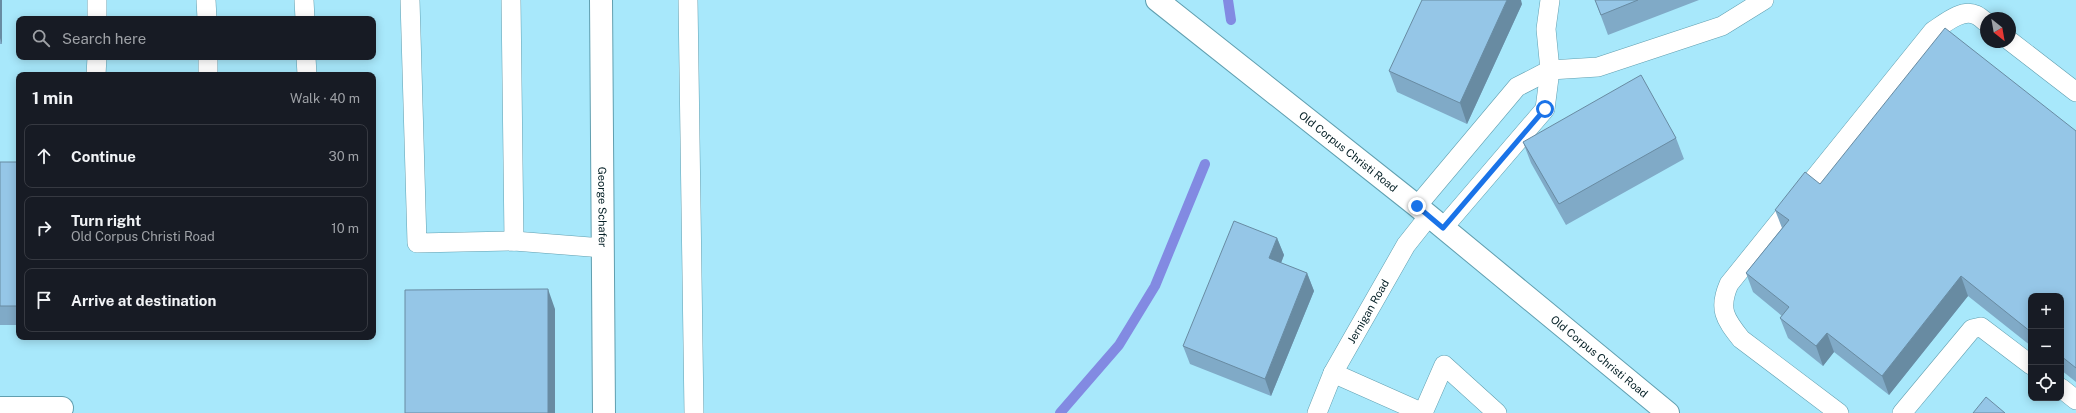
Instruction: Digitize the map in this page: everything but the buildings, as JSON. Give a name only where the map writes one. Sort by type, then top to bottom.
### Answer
[{"type":"street","name":"George Schafer","points":[[601,0],[604,413]]},
{"type":"street","name":"Old Corpus Christi Road","points":[[1157,0],[1430,217],[1668,413]]},
{"type":"street","points":[[0,408],[62,408]]},
{"type":"lane","points":[[97,0],[97,16]]},
{"type":"lane","points":[[206,0],[207,16]]},
{"type":"lane","points":[[304,0],[305,16]]},
{"type":"lane","points":[[410,0],[417,243],[514,241],[603,248]]},
{"type":"lane","points":[[511,0],[514,241]]},
{"type":"lane","points":[[688,0],[694,413]]},
{"type":"lane","points":[[1430,217],[1545,109],[1550,70],[1546,29],[1550,0]]},
{"type":"lane","points":[[1430,217],[1517,87],[1550,70],[1598,67],[1722,26],[1764,0]]},
{"type":"lane","points":[[1827,410],[1741,339],[1729,323],[1723,310],[1723,298],[1729,284],[1933,31],[1953,18],[1965,14],[1975,14],[1980,18]]},
{"type":"lane","points":[[2016,46],[2076,92]]},
{"type":"lane","points":[[96,72],[97,60]]},
{"type":"lane","points":[[208,60],[208,72]]},
{"type":"lane","points":[[306,60],[307,72]]},
{"type":"lane","name":"Jernigan Road","points":[[1317,413],[1333,373],[1406,245],[1430,217]]},
{"type":"lane","points":[[1902,413],[1972,329],[1981,327],[2028,363]]},
{"type":"lane","points":[[1333,373],[1423,412],[1444,366],[1498,413]]},
{"type":"lane","points":[[2064,390],[2076,400]]},
{"type":"waterway","points":[[1228,0],[1231,20]]},
{"type":"waterway","points":[[1060,413],[1119,345],[1155,286],[1205,164]]},
{"type":"route","points":[[1417,206],[1443,228],[1545,109]]}]
